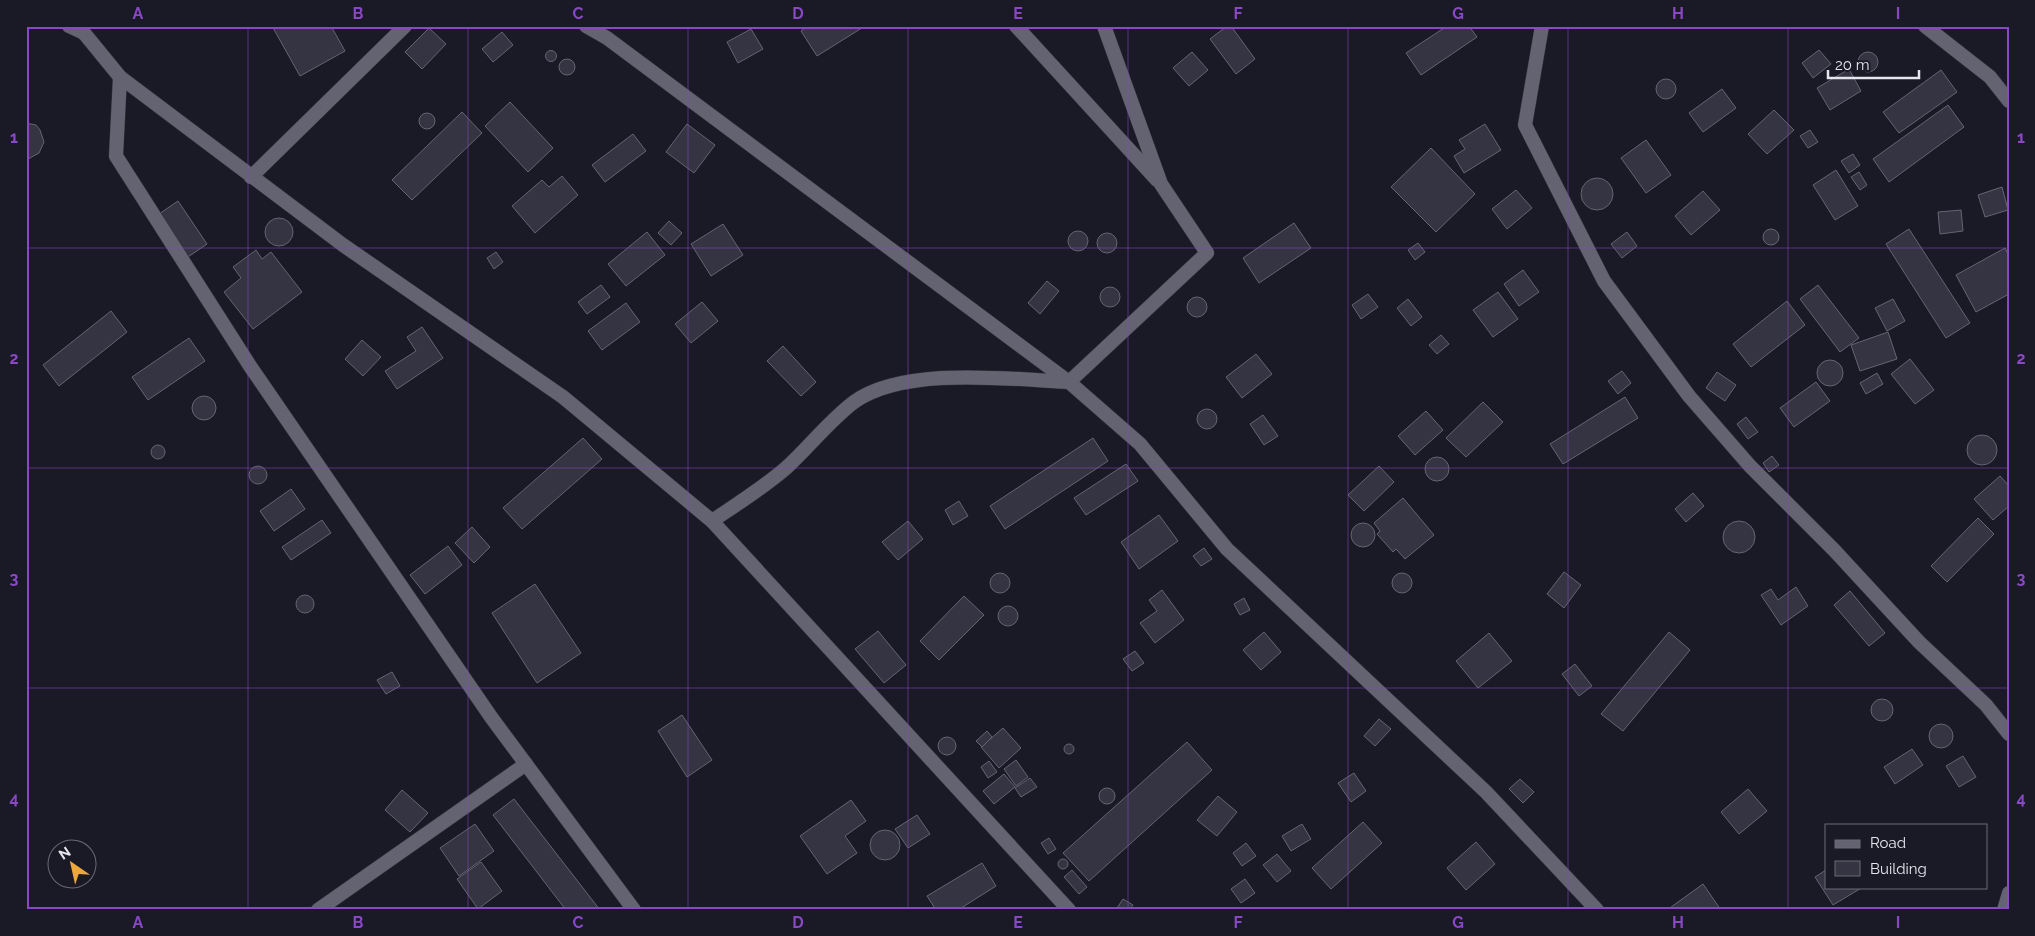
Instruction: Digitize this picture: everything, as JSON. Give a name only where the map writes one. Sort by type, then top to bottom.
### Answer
[{"type":"street","points":[[69,26],[83,30],[120,77],[343,245],[563,397],[712,521],[1069,910]]},
{"type":"street","points":[[251,177],[405,26]]},
{"type":"street","points":[[586,26],[615,44],[1069,382],[1140,444],[1227,549],[1486,792],[1597,910]]},
{"type":"street","points":[[712,521],[755,493],[785,468],[829,424],[855,402],[875,391],[918,380],[964,377],[1069,382],[1206,253],[1161,184],[1016,26]]},
{"type":"street","points":[[1104,26],[1161,184]]},
{"type":"street","points":[[1542,26],[1525,125],[1604,281],[1689,396],[1750,466],[1834,550],[1919,642],[1986,705],[2009,734]]},
{"type":"street","points":[[1925,26],[1990,78],[2009,101]]},
{"type":"street","points":[[120,77],[116,156],[250,366],[491,718],[634,910]]},
{"type":"street","points":[[318,910],[526,764]]},
{"type":"street","points":[[2004,910],[2009,893]]},
{"type":"building","points":[[272,26],[331,26],[345,51],[300,76]]},
{"type":"building","points":[[808,26],[865,26],[817,56],[801,31]]},
{"type":"building","points":[[1227,26],[1231,26],[1255,59],[1236,74],[1210,39]]},
{"type":"building","points":[[1447,26],[1469,26],[1477,37],[1421,75],[1406,53]]},
{"type":"building","points":[[429,28],[446,44],[422,69],[405,52]]},
{"type":"building","points":[[751,29],[763,49],[738,63],[727,42]]},
{"type":"building","points":[[502,32],[513,45],[493,62],[482,49]]},
{"type":"building","points":[[1819,50],[1831,64],[1813,78],[1802,63]]},
{"type":"building","points":[[549,51],[553,51],[556,56],[555,60],[549,61],[546,58],[546,54]]},
{"type":"building","points":[[1192,52],[1208,70],[1189,86],[1173,68]]},
{"type":"building","points":[[1868,52],[1875,55],[1878,62],[1875,69],[1868,72],[1861,69],[1858,62],[1861,55]]},
{"type":"building","points":[[564,59],[570,59],[575,64],[573,73],[564,75],[559,70],[559,64]]},
{"type":"building","points":[[1849,69],[1861,91],[1830,110],[1817,88]]},
{"type":"building","points":[[1941,70],[1957,92],[1899,133],[1883,112]]},
{"type":"building","points":[[1666,79],[1673,82],[1676,89],[1673,96],[1666,99],[1659,96],[1656,89],[1659,82]]},
{"type":"building","points":[[1722,89],[1736,108],[1703,132],[1689,113]]},
{"type":"building","points":[[510,102],[553,148],[528,172],[485,126]]},
{"type":"building","points":[[1948,105],[1964,127],[1889,182],[1873,159]]},
{"type":"building","points":[[1774,110],[1794,130],[1767,154],[1748,134]]},
{"type":"building","points":[[462,112],[482,133],[412,200],[392,180]]},
{"type":"building","points":[[424,113],[430,113],[435,118],[433,127],[424,129],[419,124],[419,118]]},
{"type":"building","points":[[26,123],[36,125],[44,142],[39,153],[28,159],[26,159]]},
{"type":"building","points":[[687,124],[715,145],[694,173],[666,152]]},
{"type":"building","points":[[1485,124],[1501,150],[1464,173],[1454,156],[1465,149],[1459,140]]},
{"type":"building","points":[[1810,130],[1818,142],[1808,148],[1800,136]]},
{"type":"building","points":[[633,134],[646,151],[605,182],[592,165]]},
{"type":"building","points":[[1646,140],[1671,175],[1646,193],[1621,158]]},
{"type":"building","points":[[1431,148],[1475,194],[1436,232],[1391,187]]},
{"type":"building","points":[[1853,154],[1860,165],[1849,173],[1841,161]]},
{"type":"building","points":[[1836,170],[1858,206],[1835,220],[1813,185]]},
{"type":"building","points":[[1859,172],[1867,185],[1860,190],[1851,177]]},
{"type":"building","points":[[562,176],[578,195],[535,233],[512,206],[542,180],[549,187]]},
{"type":"building","points":[[1597,178],[1603,179],[1608,183],[1612,188],[1612,200],[1608,205],[1603,209],[1597,210],[1591,209],[1586,205],[1582,200],[1581,194],[1582,188],[1586,183],[1591,179]]},
{"type":"building","points":[[2002,187],[2008,210],[1985,217],[1978,195]]},
{"type":"building","points":[[1516,190],[1532,208],[1507,229],[1492,209]]},
{"type":"building","points":[[1703,191],[1720,210],[1691,235],[1675,216]]},
{"type":"building","points":[[178,201],[207,244],[188,257],[159,214]]},
{"type":"building","points":[[1961,210],[1963,231],[1940,234],[1938,212]]},
{"type":"building","points":[[279,218],[289,222],[293,232],[289,242],[279,246],[269,242],[265,232],[269,222]]},
{"type":"building","points":[[669,221],[682,233],[671,245],[658,233]]},
{"type":"building","points":[[1294,223],[1311,248],[1259,283],[1243,258]]},
{"type":"building","points":[[723,224],[743,255],[711,276],[691,244]]},
{"type":"building","points":[[1768,229],[1774,229],[1779,234],[1777,243],[1768,245],[1763,240],[1763,234]]},
{"type":"building","points":[[1909,229],[1970,323],[1946,338],[1886,244]]},
{"type":"building","points":[[1078,231],[1085,234],[1088,241],[1085,248],[1078,251],[1071,248],[1068,241],[1071,234]]},
{"type":"building","points":[[647,232],[665,255],[626,286],[608,264]]},
{"type":"building","points":[[1627,232],[1637,246],[1622,258],[1611,244]]},
{"type":"building","points":[[1107,233],[1114,236],[1117,243],[1114,250],[1107,253],[1100,250],[1097,243],[1100,236]]},
{"type":"building","points":[[1418,243],[1425,252],[1415,260],[1408,250]]},
{"type":"building","points":[[2005,248],[2009,256],[2009,294],[1976,312],[1956,275]]},
{"type":"building","points":[[256,250],[262,259],[271,252],[302,292],[253,329],[224,292],[241,278],[233,267]]},
{"type":"building","points":[[496,252],[503,262],[494,269],[487,258]]},
{"type":"building","points":[[1523,270],[1539,292],[1519,306],[1504,284]]},
{"type":"building","points":[[1047,281],[1059,291],[1040,314],[1028,303]]},
{"type":"building","points":[[601,285],[610,297],[587,314],[578,302]]},
{"type":"building","points":[[1818,285],[1859,338],[1840,352],[1800,299]]},
{"type":"building","points":[[1110,287],[1117,290],[1120,297],[1117,304],[1110,307],[1103,304],[1100,297],[1103,290]]},
{"type":"building","points":[[1498,292],[1518,319],[1493,337],[1473,310]]},
{"type":"building","points":[[1368,294],[1378,307],[1361,319],[1352,305]]},
{"type":"building","points":[[1197,297],[1204,300],[1207,307],[1204,314],[1197,317],[1190,314],[1187,307],[1190,300]]},
{"type":"building","points":[[1408,299],[1422,317],[1411,326],[1397,308]]},
{"type":"building","points":[[1893,299],[1905,321],[1887,331],[1875,308]]},
{"type":"building","points":[[1787,301],[1805,325],[1751,367],[1733,344]]},
{"type":"building","points":[[702,302],[718,321],[691,343],[675,324]]},
{"type":"building","points":[[626,303],[640,322],[602,350],[588,331]]},
{"type":"building","points":[[111,311],[127,332],[59,386],[43,365]]},
{"type":"building","points":[[422,327],[443,358],[397,389],[385,371],[416,351],[407,337]]},
{"type":"building","points":[[1888,332],[1897,359],[1860,371],[1851,345]]},
{"type":"building","points":[[1441,335],[1449,344],[1437,354],[1429,345]]},
{"type":"building","points":[[189,338],[205,361],[148,400],[132,377]]},
{"type":"building","points":[[362,340],[381,357],[363,376],[345,359]]},
{"type":"building","points":[[783,346],[816,382],[801,396],[767,361]]},
{"type":"building","points":[[1256,354],[1272,374],[1242,398],[1226,377]]},
{"type":"building","points":[[1910,359],[1934,390],[1915,404],[1891,374]]},
{"type":"building","points":[[1830,360],[1839,364],[1843,373],[1839,382],[1830,386],[1821,382],[1817,373],[1821,364]]},
{"type":"building","points":[[1622,371],[1631,383],[1618,394],[1608,381]]},
{"type":"building","points":[[1717,372],[1736,385],[1725,401],[1706,388]]},
{"type":"building","points":[[1877,373],[1883,384],[1866,394],[1860,383]]},
{"type":"building","points":[[1816,382],[1830,401],[1794,427],[1780,408]]},
{"type":"building","points":[[204,396],[212,400],[216,408],[212,416],[204,420],[196,416],[192,408],[196,400]]},
{"type":"building","points":[[1625,397],[1638,418],[1563,464],[1550,444]]},
{"type":"building","points":[[1483,402],[1503,422],[1466,457],[1446,438]]},
{"type":"building","points":[[1207,409],[1214,412],[1217,419],[1214,426],[1207,429],[1200,426],[1197,419],[1200,412]]},
{"type":"building","points":[[1426,411],[1443,430],[1415,455],[1398,436]]},
{"type":"building","points":[[1263,415],[1278,436],[1264,445],[1250,424]]},
{"type":"building","points":[[1746,417],[1758,432],[1748,439],[1737,424]]},
{"type":"building","points":[[1982,435],[1988,436],[1996,444],[1996,456],[1988,464],[1982,465],[1976,464],[1968,456],[1967,450],[1968,444],[1976,436]]},
{"type":"building","points":[[583,438],[602,459],[522,529],[503,508]]},
{"type":"building","points":[[1093,438],[1108,461],[1005,529],[990,506]]},
{"type":"building","points":[[158,445],[163,447],[165,452],[163,457],[158,459],[153,457],[151,452],[153,447]]},
{"type":"building","points":[[1772,456],[1779,465],[1769,472],[1763,463]]},
{"type":"building","points":[[1437,457],[1442,458],[1448,464],[1448,474],[1442,480],[1437,481],[1432,480],[1426,474],[1425,469],[1426,464],[1432,458]]},
{"type":"building","points":[[1126,464],[1138,481],[1086,515],[1074,498]]},
{"type":"building","points":[[258,466],[264,469],[267,475],[264,481],[258,484],[252,481],[249,475],[252,469]]},
{"type":"building","points":[[1379,466],[1394,482],[1364,511],[1348,495]]},
{"type":"building","points":[[2000,476],[2009,486],[2009,506],[1993,520],[1974,499]]},
{"type":"building","points":[[291,489],[305,509],[274,531],[260,511]]},
{"type":"building","points":[[1693,493],[1704,506],[1686,522],[1675,509]]},
{"type":"building","points":[[1403,498],[1434,535],[1405,559],[1396,549],[1393,552],[1377,534],[1380,531],[1374,523]]},
{"type":"building","points":[[959,501],[968,516],[953,525],[945,510]]},
{"type":"building","points":[[1159,515],[1178,541],[1139,569],[1121,542]]},
{"type":"building","points":[[1978,518],[1994,534],[1947,582],[1931,566]]},
{"type":"building","points":[[322,520],[331,533],[291,560],[282,547]]},
{"type":"building","points":[[908,521],[923,539],[898,560],[882,542]]},
{"type":"building","points":[[1739,521],[1745,522],[1750,526],[1754,531],[1754,543],[1750,548],[1745,552],[1739,553],[1733,552],[1728,548],[1724,543],[1723,537],[1724,531],[1728,526],[1733,522]]},
{"type":"building","points":[[1363,523],[1372,526],[1375,535],[1372,544],[1363,547],[1354,544],[1351,535],[1354,526]]},
{"type":"building","points":[[472,527],[490,547],[474,563],[455,543]]},
{"type":"building","points":[[448,546],[462,565],[425,594],[410,575]]},
{"type":"building","points":[[1204,548],[1212,559],[1201,566],[1193,556]]},
{"type":"building","points":[[1564,572],[1581,585],[1564,608],[1547,594]]},
{"type":"building","points":[[1000,573],[1007,576],[1010,583],[1007,590],[1000,593],[993,590],[990,583],[993,576]]},
{"type":"building","points":[[1402,573],[1409,576],[1412,583],[1409,590],[1402,593],[1395,590],[1392,583],[1395,576]]},
{"type":"building","points":[[535,584],[581,653],[537,683],[492,613]]},
{"type":"building","points":[[1796,587],[1808,606],[1781,625],[1761,595],[1771,589],[1778,600]]},
{"type":"building","points":[[1162,590],[1184,620],[1155,643],[1140,623],[1157,611],[1149,600]]},
{"type":"building","points":[[1850,591],[1885,633],[1869,646],[1834,605]]},
{"type":"building","points":[[305,595],[311,598],[314,604],[311,610],[305,613],[299,610],[296,604],[299,598]]},
{"type":"building","points":[[964,596],[984,615],[939,660],[920,641]]},
{"type":"building","points":[[1244,598],[1250,610],[1240,615],[1234,604]]},
{"type":"building","points":[[1008,606],[1015,609],[1018,616],[1015,623],[1008,626],[1001,623],[998,616],[1001,609]]},
{"type":"building","points":[[878,631],[906,665],[884,683],[855,649]]},
{"type":"building","points":[[1264,632],[1281,652],[1261,670],[1243,650]]},
{"type":"building","points":[[1669,632],[1690,650],[1623,731],[1601,714]]},
{"type":"building","points":[[1489,633],[1512,661],[1478,688],[1456,661]]},
{"type":"building","points":[[1135,651],[1144,663],[1132,671],[1123,659]]},
{"type":"building","points":[[1575,664],[1592,686],[1579,696],[1562,674]]},
{"type":"building","points":[[392,672],[400,686],[386,694],[377,680]]},
{"type":"building","points":[[1882,699],[1890,702],[1893,710],[1890,718],[1882,721],[1874,718],[1871,710],[1874,702]]},
{"type":"building","points":[[682,715],[712,760],[687,777],[658,731]]},
{"type":"building","points":[[1379,719],[1391,729],[1375,746],[1364,736]]},
{"type":"building","points":[[1941,724],[1950,727],[1953,736],[1950,745],[1941,748],[1932,745],[1929,736],[1932,727]]},
{"type":"building","points":[[1003,728],[1021,748],[999,768],[981,747]]},
{"type":"building","points":[[987,731],[992,737],[982,747],[976,741]]},
{"type":"building","points":[[947,737],[953,740],[956,746],[953,752],[947,755],[941,752],[938,746],[941,740]]},
{"type":"building","points":[[1187,742],[1212,770],[1089,881],[1063,853]]},
{"type":"building","points":[[1067,744],[1071,744],[1074,749],[1073,753],[1067,754],[1064,751],[1064,747]]},
{"type":"building","points":[[1912,749],[1923,765],[1895,784],[1884,767]]},
{"type":"building","points":[[1963,756],[1976,777],[1959,787],[1946,766]]},
{"type":"building","points":[[1016,760],[1028,777],[1016,786],[1004,769]]},
{"type":"building","points":[[989,761],[997,772],[988,778],[981,767]]},
{"type":"building","points":[[1354,773],[1366,791],[1351,802],[1338,783]]},
{"type":"building","points":[[1004,774],[1015,787],[994,804],[983,791]]},
{"type":"building","points":[[1030,778],[1037,787],[1021,797],[1015,788]]},
{"type":"building","points":[[1520,779],[1534,792],[1523,803],[1509,789]]},
{"type":"building","points":[[1107,788],[1113,790],[1115,796],[1113,802],[1107,804],[1101,802],[1099,796],[1101,790]]},
{"type":"building","points":[[1748,789],[1767,811],[1739,834],[1721,812]]},
{"type":"building","points":[[402,790],[428,813],[410,832],[385,810]]},
{"type":"building","points":[[1218,796],[1237,812],[1217,836],[1197,820]]},
{"type":"building","points":[[514,799],[600,910],[566,910],[493,815]]},
{"type":"building","points":[[851,800],[866,821],[845,836],[857,853],[827,874],[800,836]]},
{"type":"building","points":[[917,815],[930,834],[908,848],[895,829]]},
{"type":"building","points":[[1363,822],[1382,843],[1331,889],[1312,868]]},
{"type":"building","points":[[475,824],[494,851],[459,876],[440,848]]},
{"type":"building","points":[[1302,824],[1311,839],[1291,851],[1282,836]]},
{"type":"building","points":[[885,830],[896,834],[900,845],[896,856],[885,860],[874,856],[870,845],[874,834]]},
{"type":"building","points":[[1049,838],[1056,849],[1048,854],[1041,843]]},
{"type":"building","points":[[1476,842],[1495,864],[1466,890],[1447,868]]},
{"type":"building","points":[[1246,843],[1256,856],[1242,866],[1233,853]]},
{"type":"building","points":[[1277,854],[1291,871],[1277,882],[1263,865]]},
{"type":"building","points":[[1061,859],[1065,859],[1068,864],[1067,868],[1061,869],[1058,866],[1058,862]]},
{"type":"building","points":[[481,862],[502,891],[478,909],[457,879]]},
{"type":"building","points":[[982,863],[996,886],[958,910],[936,910],[927,896]]},
{"type":"building","points":[[1072,870],[1087,887],[1079,894],[1064,877]]},
{"type":"building","points":[[1825,871],[1825,888],[1861,888],[1833,905],[1815,877]]},
{"type":"building","points":[[1245,879],[1255,893],[1241,903],[1231,889]]},
{"type":"building","points":[[1703,884],[1721,910],[1667,910]]},
{"type":"building","points":[[1123,899],[1133,905],[1129,910],[1117,908]]}]
